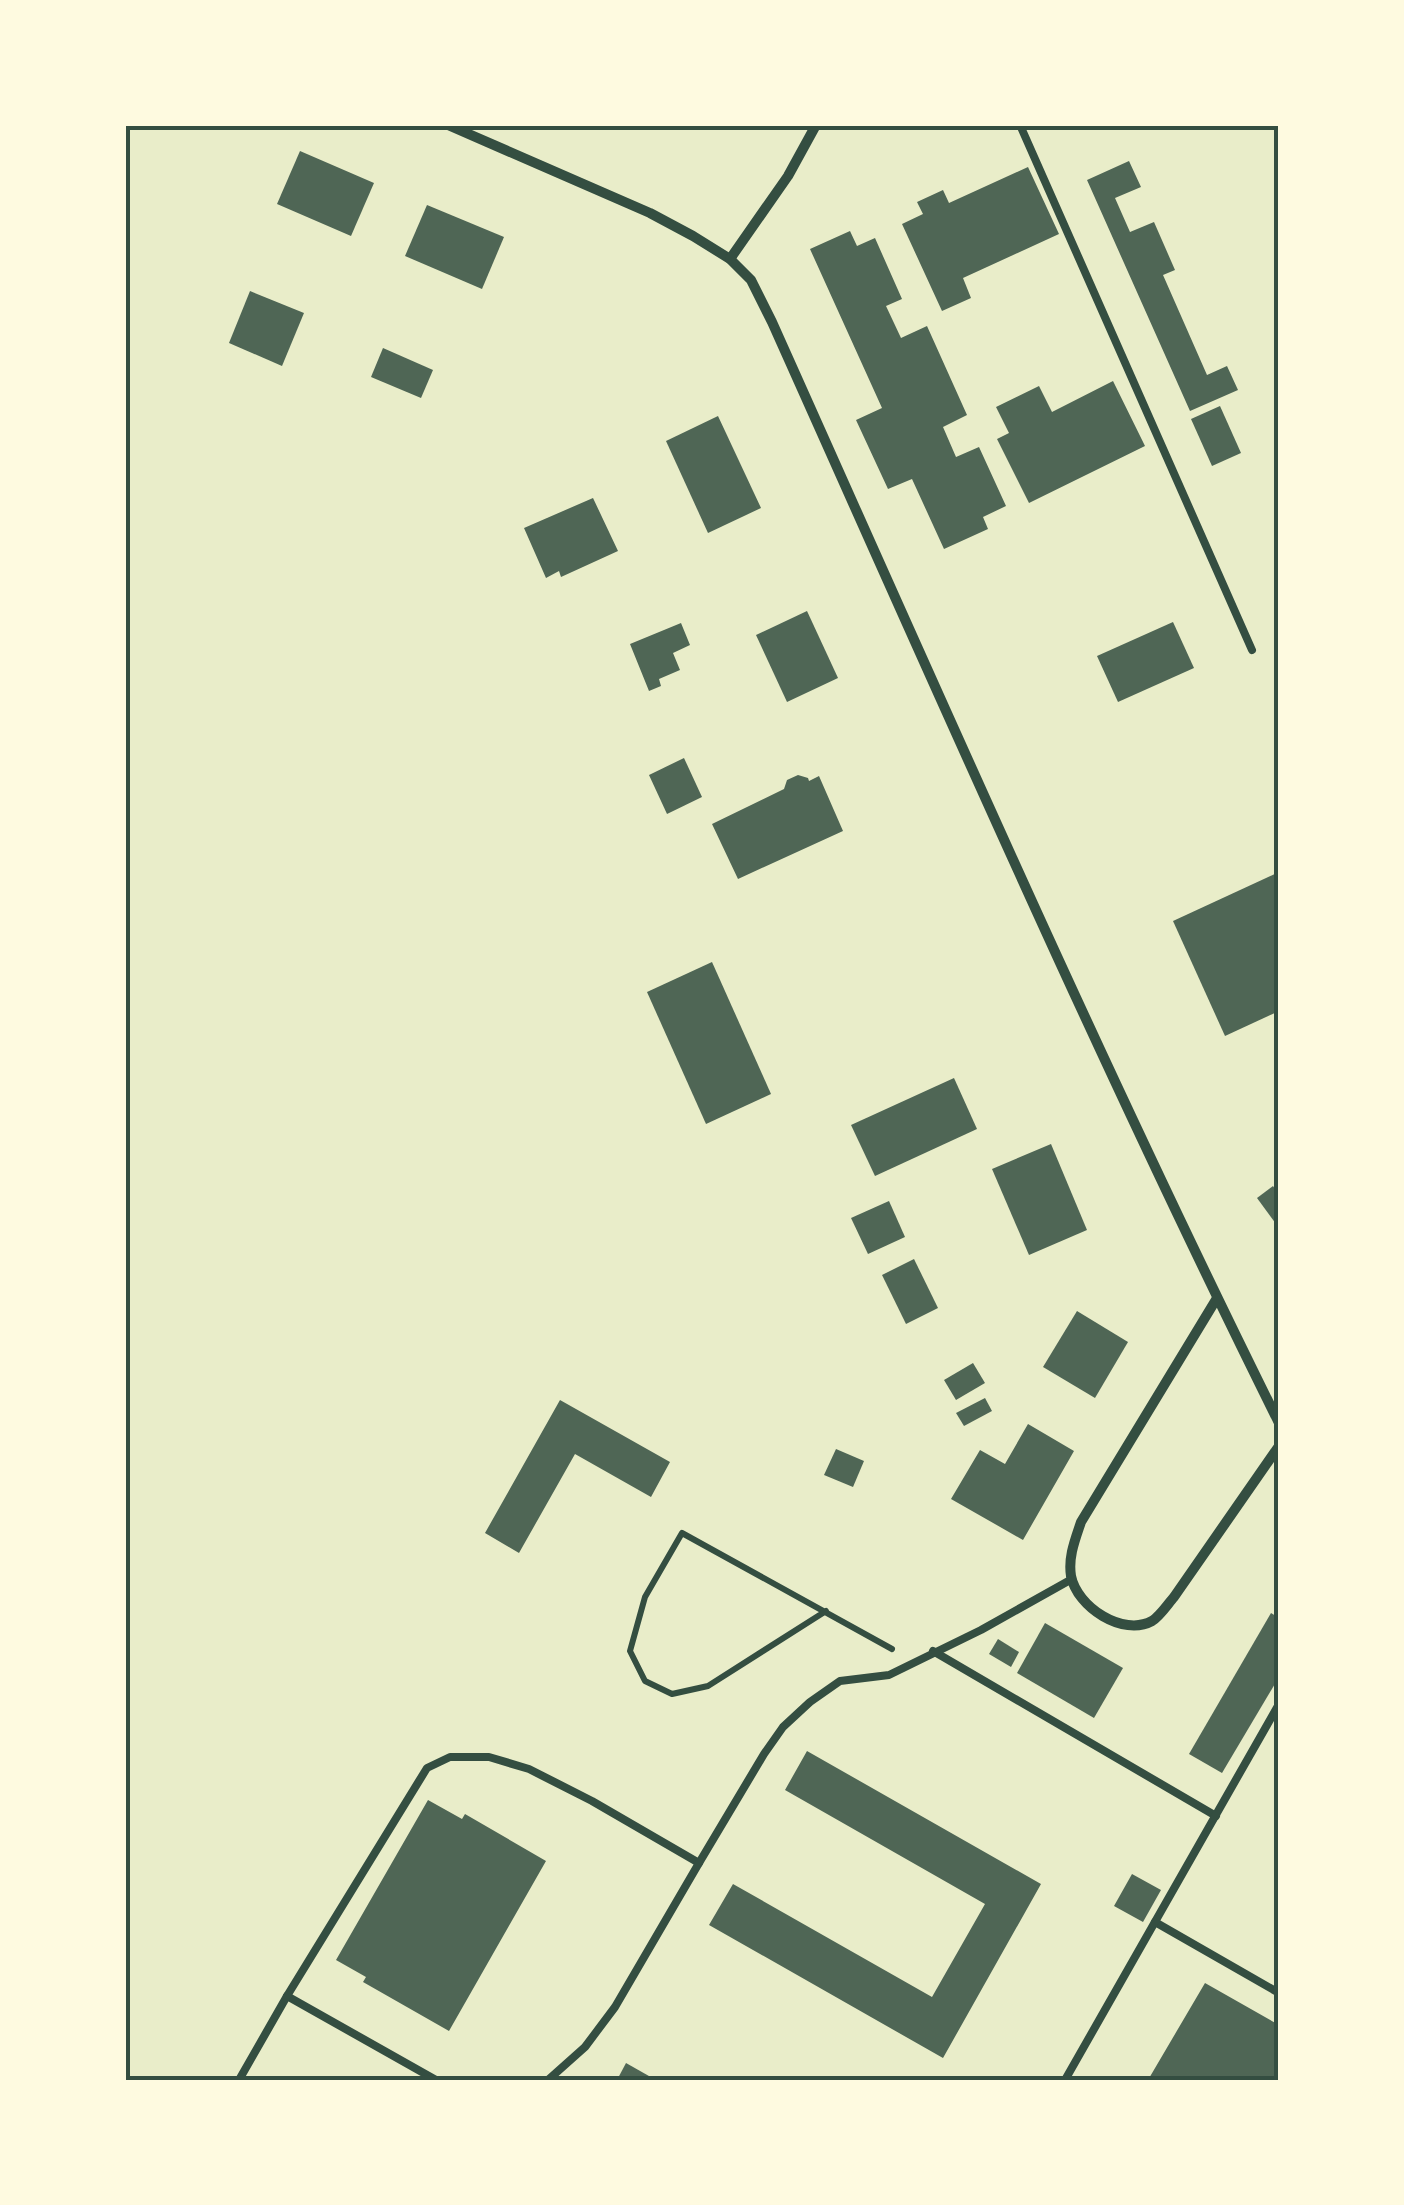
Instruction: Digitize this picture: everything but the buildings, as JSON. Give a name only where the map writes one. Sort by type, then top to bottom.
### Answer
[{"type":"street","points":[[448,125],[650,213],[730,258],[751,280],[975,777],[1217,1298],[1279,1422]]},
{"type":"street","points":[[730,258],[788,176],[816,125]]},
{"type":"street","points":[[1217,1298],[1081,1522],[1070,1554],[1072,1580],[1083,1598],[1100,1616],[1135,1626],[1154,1620],[1279,1446]]},
{"type":"lane","points":[[1020,125],[1252,650]]},
{"type":"lane","points":[[548,2080],[584,2048],[615,2007],[764,1754],[797,1714],[840,1681],[889,1675],[1072,1580]]},
{"type":"lane","points":[[933,1652],[1216,1816]]},
{"type":"lane","points":[[1065,2080],[1279,1704]]},
{"type":"lane","points":[[239,2080],[427,1768],[450,1757],[489,1758],[529,1768],[698,1863]]},
{"type":"lane","points":[[1155,1922],[1279,1994]]},
{"type":"lane","points":[[287,1996],[436,2080]]},
{"type":"path","points":[[826,1611],[708,1686],[672,1694],[645,1680],[630,1651],[646,1597],[682,1532],[826,1611],[914,1663]]}]
